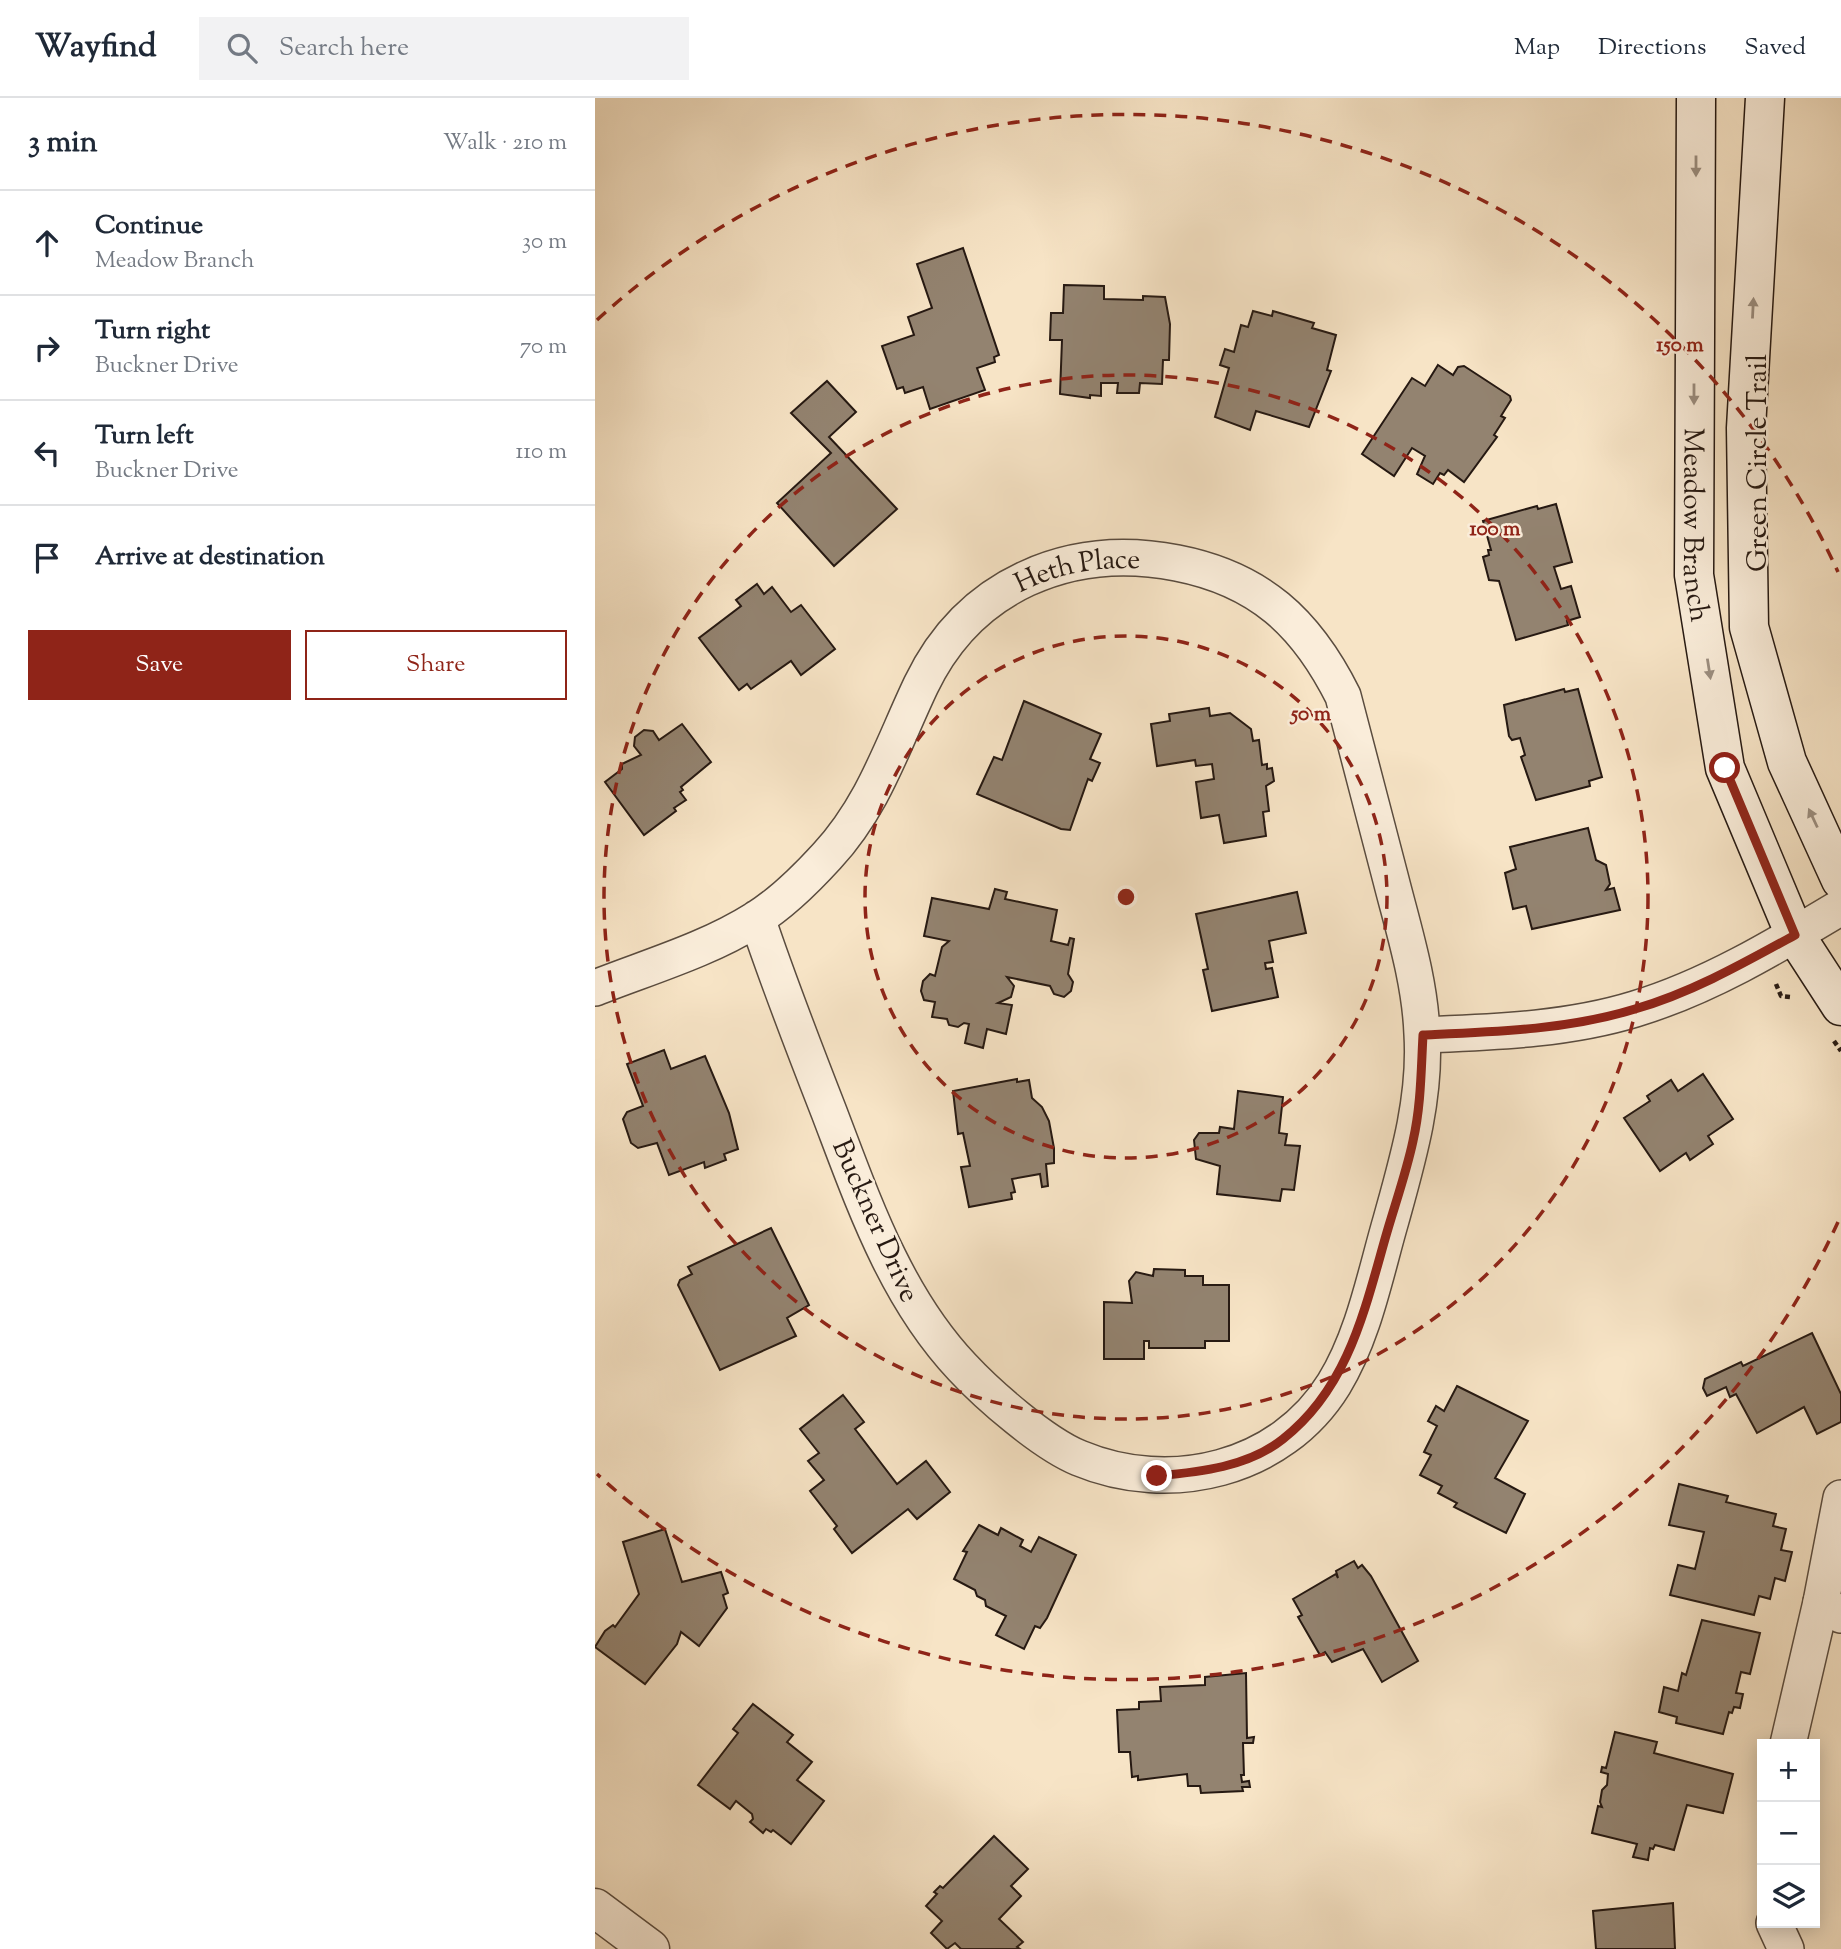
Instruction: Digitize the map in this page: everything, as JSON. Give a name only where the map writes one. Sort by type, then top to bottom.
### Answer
[{"type":"main road","name":"Meadow Branch","points":[[1696,98],[1694,575],[1725,768],[1795,935],[1841,1006]]},
{"type":"main road","name":"Meadow Branch","points":[[1765,98],[1746,428],[1749,627],[1787,762],[1841,880]]},
{"type":"main road","points":[[595,1909],[650,1949]]},
{"type":"street","name":"Heth Place","points":[[595,988],[710,942],[757,918],[787,895],[828,855],[857,819],[886,769],[922,684],[946,643],[968,618],[993,596],[1029,576],[1067,563],[1108,559],[1161,560],[1206,569],[1248,586],[1277,606],[1308,637],[1327,665],[1343,696],[1416,976],[1423,1035]]},
{"type":"street","points":[[1423,1035],[1502,1032],[1601,1018],[1636,1009],[1711,979],[1795,935],[1841,907]]},
{"type":"street","name":"Buckner Drive","points":[[757,918],[856,1184],[891,1264],[922,1319],[962,1368],[1012,1414],[1075,1456],[1119,1472],[1157,1476],[1193,1473],[1245,1460],[1282,1441],[1313,1412],[1334,1383],[1353,1345],[1413,1142],[1420,1095],[1423,1035]]},
{"type":"street","points":[[1790,1739],[1831,1608],[1841,1498]]},
{"type":"street","points":[[1776,1928],[1786,1949]]},
{"type":"building","points":[[963,248],[999,355],[994,357],[995,362],[977,368],[985,390],[930,409],[923,387],[905,393],[903,387],[897,389],[882,346],[914,335],[908,317],[932,308],[917,264]]},
{"type":"building","points":[[1064,285],[1104,286],[1104,299],[1143,300],[1143,296],[1165,297],[1170,324],[1169,360],[1163,360],[1162,384],[1140,383],[1139,393],[1117,393],[1118,383],[1101,383],[1101,396],[1090,395],[1090,398],[1060,394],[1062,340],[1050,340],[1051,313],[1063,313]]},
{"type":"building","points":[[1253,311],[1272,316],[1273,311],[1314,323],[1312,328],[1336,335],[1327,370],[1331,371],[1309,427],[1256,411],[1250,430],[1215,417],[1229,368],[1220,365],[1225,349],[1234,352],[1241,325],[1248,327]]},
{"type":"building","points":[[1438,365],[1453,375],[1458,367],[1464,366],[1510,396],[1511,400],[1501,416],[1505,418],[1494,435],[1497,437],[1464,482],[1448,470],[1444,475],[1440,473],[1433,484],[1417,474],[1425,456],[1412,448],[1394,476],[1362,454],[1412,378],[1425,386]]},
{"type":"building","points":[[827,381],[856,412],[829,437],[897,509],[834,566],[777,503],[831,453],[791,413]]},
{"type":"building","points":[[1556,504],[1572,562],[1554,567],[1561,589],[1571,586],[1580,617],[1567,621],[1568,625],[1516,640],[1499,581],[1489,580],[1483,557],[1489,555],[1488,550],[1491,550],[1483,521],[1537,506],[1538,509]]},
{"type":"building","points":[[757,584],[764,594],[772,587],[791,612],[801,605],[835,649],[801,675],[791,661],[751,689],[747,684],[739,690],[699,638],[741,606],[736,600]]},
{"type":"building","points":[[1564,689],[1565,692],[1578,689],[1602,777],[1589,781],[1590,786],[1536,800],[1521,757],[1525,755],[1520,738],[1512,740],[1509,736],[1504,705]]},
{"type":"building","points":[[1024,701],[1101,734],[1090,759],[1100,763],[1092,781],[1088,779],[1070,830],[1061,829],[977,794],[994,757],[1002,760]]},
{"type":"building","points":[[1209,708],[1210,716],[1230,713],[1251,729],[1253,741],[1259,740],[1262,765],[1267,764],[1267,769],[1272,768],[1274,781],[1266,786],[1269,811],[1263,812],[1266,836],[1224,843],[1219,815],[1201,818],[1196,782],[1214,779],[1212,764],[1196,766],[1195,760],[1157,766],[1151,724],[1170,721],[1169,714]]},
{"type":"building","points":[[682,724],[711,762],[681,787],[683,790],[680,792],[686,800],[674,808],[676,811],[644,835],[605,782],[622,769],[622,764],[641,755],[634,746],[635,737],[644,730],[653,731],[659,740]]},
{"type":"building","points":[[1588,828],[1596,860],[1606,865],[1610,884],[1606,890],[1614,888],[1620,910],[1532,929],[1526,906],[1513,909],[1505,873],[1516,869],[1510,847]]},
{"type":"building","points":[[995,889],[1007,892],[1005,899],[1057,910],[1051,941],[1068,945],[1070,938],[1074,939],[1068,974],[1073,982],[1071,991],[1064,997],[1054,994],[1050,986],[1007,977],[1014,986],[1011,997],[998,1003],[1012,1005],[1006,1034],[987,1029],[983,1048],[965,1043],[969,1024],[964,1023],[958,1027],[949,1025],[947,1019],[932,1017],[935,1002],[924,1000],[921,991],[923,981],[930,974],[935,976],[942,947],[949,941],[924,936],[932,898],[989,909]]},
{"type":"building","points":[[1297,892],[1306,933],[1269,941],[1273,962],[1265,963],[1266,969],[1272,968],[1278,997],[1212,1011],[1203,970],[1208,969],[1196,914]]},
{"type":"building","points":[[664,1050],[671,1069],[705,1056],[729,1113],[738,1149],[724,1154],[726,1160],[705,1168],[704,1162],[669,1175],[657,1143],[638,1148],[631,1143],[623,1119],[627,1112],[643,1106],[627,1064]]},
{"type":"building","points":[[1703,1074],[1733,1119],[1708,1136],[1713,1144],[1690,1160],[1686,1153],[1660,1171],[1624,1118],[1650,1101],[1647,1096],[1671,1080],[1678,1091]]},
{"type":"building","points":[[1017,1079],[1017,1082],[1029,1080],[1032,1098],[1042,1107],[1049,1121],[1054,1163],[1046,1164],[1048,1186],[1042,1187],[1040,1174],[1012,1179],[1015,1192],[1011,1193],[1012,1199],[969,1207],[961,1167],[970,1166],[963,1133],[958,1134],[953,1091]]},
{"type":"building","points":[[1238,1091],[1283,1097],[1279,1133],[1287,1134],[1285,1145],[1300,1146],[1294,1190],[1282,1189],[1280,1201],[1217,1194],[1220,1166],[1196,1159],[1194,1140],[1199,1133],[1219,1133],[1220,1127],[1234,1129]]},
{"type":"building","points":[[771,1228],[809,1305],[787,1318],[796,1336],[720,1370],[678,1285],[680,1280],[692,1274],[688,1267]]},
{"type":"building","points":[[1154,1269],[1185,1270],[1185,1276],[1203,1276],[1203,1285],[1229,1285],[1229,1341],[1205,1341],[1205,1348],[1149,1348],[1149,1341],[1144,1341],[1144,1359],[1104,1359],[1104,1302],[1132,1303],[1129,1281],[1136,1272],[1153,1276]]},
{"type":"building","points":[[1812,1333],[1841,1394],[1841,1422],[1817,1434],[1804,1407],[1757,1433],[1736,1394],[1730,1397],[1726,1387],[1707,1396],[1703,1388],[1705,1379],[1741,1362],[1743,1366]]},
{"type":"building","points":[[1457,1386],[1528,1421],[1495,1478],[1525,1494],[1506,1533],[1454,1507],[1457,1503],[1438,1493],[1442,1486],[1420,1475],[1431,1455],[1424,1452],[1437,1426],[1428,1421],[1436,1406],[1444,1411]]},
{"type":"building","points":[[843,1395],[864,1422],[855,1429],[897,1484],[926,1461],[950,1492],[917,1519],[908,1509],[852,1553],[834,1529],[837,1526],[810,1491],[824,1480],[808,1461],[819,1453],[800,1429]]},
{"type":"building","points":[[1679,1484],[1728,1496],[1726,1502],[1776,1514],[1773,1526],[1786,1529],[1781,1550],[1792,1552],[1785,1581],[1775,1578],[1770,1599],[1759,1596],[1754,1615],[1670,1595],[1678,1565],[1695,1569],[1704,1532],[1669,1525]]},
{"type":"building","points":[[979,1525],[998,1535],[1001,1528],[1023,1540],[1020,1546],[1031,1552],[1039,1537],[1076,1555],[1047,1618],[1040,1628],[1035,1626],[1024,1649],[996,1635],[1006,1616],[986,1606],[985,1600],[977,1596],[975,1590],[954,1579],[967,1552],[963,1551]]},
{"type":"building","points":[[665,1529],[682,1582],[721,1572],[728,1593],[723,1595],[727,1608],[699,1646],[681,1632],[677,1644],[645,1684],[595,1647],[605,1631],[613,1625],[615,1627],[639,1594],[623,1542]]},
{"type":"building","points":[[1354,1561],[1358,1568],[1362,1565],[1371,1576],[1418,1661],[1382,1682],[1363,1649],[1332,1662],[1325,1652],[1320,1655],[1298,1617],[1302,1615],[1293,1599],[1336,1574],[1338,1578],[1336,1571]]},
{"type":"building","points":[[1702,1620],[1760,1633],[1750,1674],[1741,1672],[1736,1693],[1743,1694],[1740,1708],[1734,1707],[1732,1713],[1729,1712],[1723,1734],[1676,1723],[1677,1717],[1659,1712],[1664,1687],[1678,1691],[1682,1673],[1686,1675]]},
{"type":"building","points":[[1246,1673],[1247,1738],[1254,1737],[1253,1743],[1243,1743],[1244,1775],[1241,1775],[1242,1782],[1249,1781],[1250,1787],[1242,1787],[1243,1791],[1201,1793],[1200,1786],[1188,1786],[1187,1774],[1138,1780],[1138,1776],[1132,1777],[1130,1752],[1119,1752],[1117,1710],[1139,1709],[1139,1702],[1161,1701],[1160,1687],[1205,1685],[1205,1677]]},
{"type":"building","points":[[753,1704],[793,1735],[787,1742],[812,1762],[797,1780],[824,1801],[791,1844],[773,1830],[771,1832],[766,1829],[763,1833],[750,1822],[753,1819],[752,1814],[736,1801],[730,1809],[698,1785],[738,1733],[733,1729]]},
{"type":"building","points":[[1615,1732],[1657,1742],[1654,1753],[1733,1774],[1723,1813],[1687,1805],[1674,1850],[1655,1845],[1653,1849],[1650,1848],[1648,1860],[1633,1857],[1637,1844],[1592,1833],[1598,1806],[1602,1807],[1602,1790],[1607,1785],[1608,1774],[1601,1772],[1602,1767],[1606,1768]]},
{"type":"building","points":[[994,1836],[1028,1869],[1011,1886],[1021,1896],[999,1919],[1023,1942],[1017,1947],[1020,1949],[961,1949],[955,1943],[947,1949],[931,1933],[942,1921],[926,1906],[937,1894],[934,1892],[940,1886],[943,1888]]},
{"type":"building","points":[[1673,1903],[1675,1949],[1596,1949],[1593,1911]]},
{"type":"route","points":[[1157,1476],[1205,1472],[1245,1460],[1282,1441],[1313,1412],[1334,1383],[1353,1345],[1369,1297],[1413,1142],[1420,1095],[1423,1035],[1502,1032],[1601,1018],[1636,1009],[1711,979],[1795,935],[1725,768]]}]
